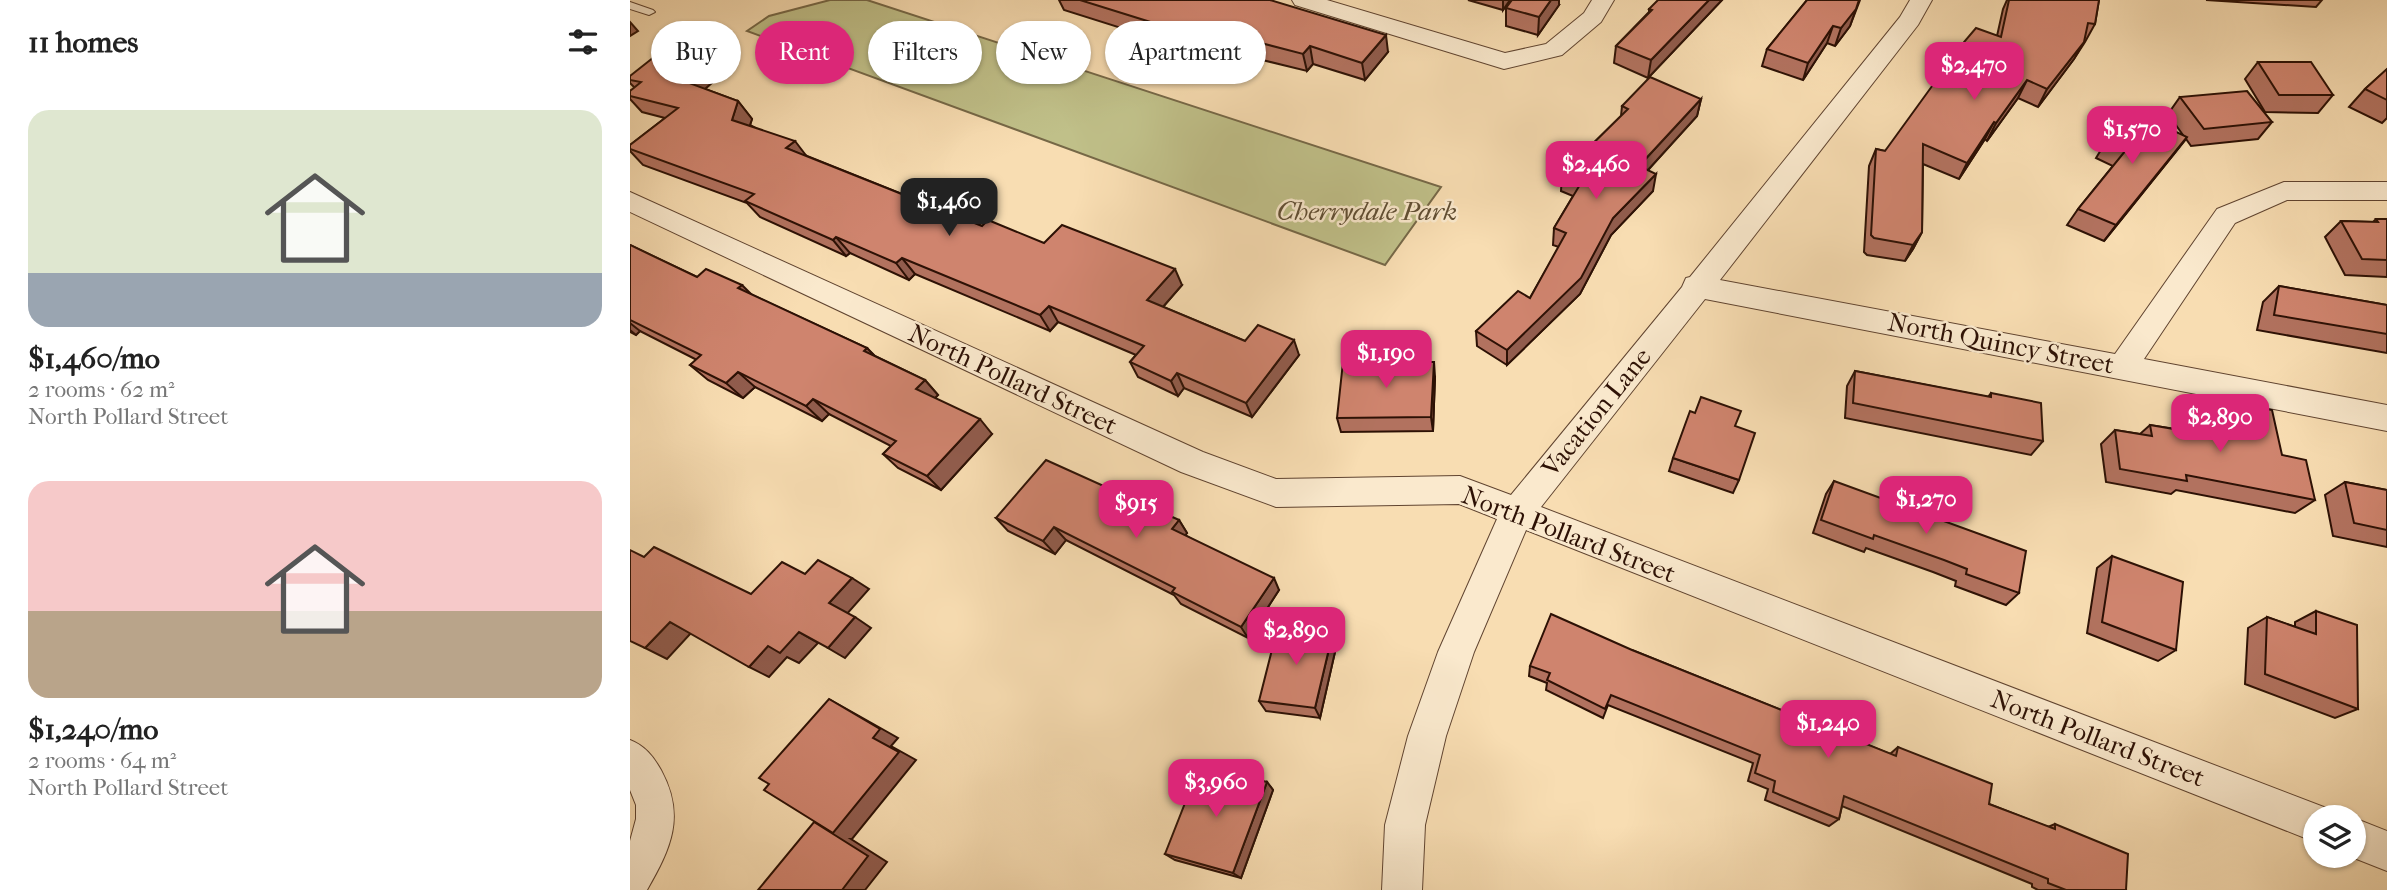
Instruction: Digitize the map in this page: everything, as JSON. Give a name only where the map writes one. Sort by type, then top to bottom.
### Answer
[{"type":"street","points":[[1303,0],[1504,61],[1553,50],[1592,17],[1603,0]]},
{"type":"street","name":"Vacation Lane","points":[[1402,890],[1405,825],[1427,736],[1456,652],[1517,512],[1696,286],[1799,162],[1910,20],[1921,0]]},
{"type":"street","points":[[2123,366],[2226,216],[2284,191],[2387,191]]},
{"type":"street","name":"North Pollard Street","points":[[630,201],[1192,463],[1276,493],[1460,490],[2303,818]]},
{"type":"street","name":"North Quincy Street","points":[[1696,286],[2387,418]]},
{"type":"street","points":[[630,759],[645,776],[658,811],[648,850],[630,880]]},
{"type":"street","points":[[2366,843],[2387,851]]},
{"type":"lane","points":[[630,5],[649,12]]},
{"type":"green space","name":"Cherrydale Park","points":[[830,0],[867,0],[931,21],[868,21],[868,75],[854,70],[854,21],[762,21],[769,16]]},
{"type":"green space","name":"Cherrydale Park","points":[[755,26],[755,34],[747,31]]},
{"type":"green space","name":"Cherrydale Park","points":[[982,37],[996,42],[996,84],[1091,84],[1091,73],[1105,78],[1105,84],[1125,84],[1441,187],[1385,265],[892,84],[982,84]]},
{"type":"building","points":[[1080,0],[1270,0],[1386,35],[1362,63],[1310,46],[1303,54],[1266,44],[1266,21],[1147,21]]},
{"type":"building","points":[[1512,0],[1551,0],[1539,17],[1506,8]]},
{"type":"building","points":[[1658,0],[1709,0],[1651,60],[1616,46],[1652,10],[1649,9]]},
{"type":"building","points":[[1807,0],[1859,0],[1856,9],[1841,28],[1833,26],[1808,63],[1767,49]]},
{"type":"building","points":[[2009,0],[2099,0],[2095,24],[2088,23],[2084,42],[2047,89],[2027,80],[1996,123],[1994,122],[1967,163],[1923,144],[1922,232],[1913,245],[1874,238],[1871,235],[1876,149],[1885,151],[1976,28],[2001,37]]},
{"type":"building","points":[[651,59],[651,84],[692,84],[738,101],[732,120],[795,141],[786,148],[982,226],[988,220],[1044,243],[1062,225],[1175,269],[1147,300],[1245,341],[1258,325],[1294,340],[1246,403],[1177,373],[1171,381],[1130,362],[1144,346],[1049,306],[1040,315],[902,258],[896,263],[836,237],[833,240],[745,201],[754,194],[630,149],[630,145],[678,108],[630,96],[630,91],[641,82],[630,80],[630,76]]},
{"type":"building","points":[[2258,62],[2311,62],[2333,95],[2279,95]]},
{"type":"building","points":[[2387,69],[2387,100],[2365,89]]},
{"type":"building","points":[[1650,77],[1701,99],[1639,166],[1656,174],[1613,218],[1581,278],[1507,350],[1476,331],[1518,291],[1530,298],[1566,233],[1554,228],[1581,183],[1562,174],[1628,109],[1622,106]]},
{"type":"building","points":[[2247,91],[2272,122],[2204,129],[2180,97]]},
{"type":"building","points":[[2132,111],[2187,137],[2116,225],[2078,209],[2126,150],[2107,140]]},
{"type":"building","points":[[2376,219],[2387,219],[2387,260],[2362,259],[2341,221],[2378,222]]},
{"type":"building","points":[[630,245],[697,277],[706,269],[742,285],[738,288],[867,348],[864,351],[925,380],[916,389],[980,419],[927,476],[883,454],[896,441],[813,399],[806,406],[738,372],[726,383],[690,365],[701,355],[630,320]]},
{"type":"building","points":[[2279,286],[2387,305],[2387,334],[2274,315]]},
{"type":"building","points":[[1343,362],[1434,362],[1431,417],[1337,418]]},
{"type":"building","points":[[1855,371],[1991,397],[1991,393],[2041,403],[2043,441],[1853,403]]},
{"type":"building","points":[[1701,397],[1741,411],[1735,426],[1755,433],[1739,480],[1673,458],[1690,411],[1695,413]]},
{"type":"building","points":[[2221,401],[2272,410],[2282,455],[2306,460],[2315,500],[2186,475],[2187,481],[2120,469],[2115,430],[2152,436],[2150,425],[2227,438]]},
{"type":"building","points":[[1046,460],[1179,520],[1172,529],[1274,578],[1241,627],[1172,592],[1175,588],[1054,527],[1043,541],[996,518]]},
{"type":"building","points":[[1834,481],[2026,551],[2019,593],[1966,574],[1967,569],[1944,560],[1874,535],[1873,539],[1821,520]]},
{"type":"building","points":[[2345,482],[2387,490],[2387,530],[2354,523]]},
{"type":"building","points":[[654,547],[751,594],[782,562],[805,574],[818,560],[852,578],[829,603],[855,617],[828,648],[799,632],[780,653],[768,646],[749,667],[670,622],[645,648],[630,641],[630,550],[644,557]]},
{"type":"building","points":[[2112,556],[2183,582],[2176,650],[2102,622]]},
{"type":"building","points":[[2316,611],[2357,625],[2358,709],[2265,674],[2267,617],[2316,634]]},
{"type":"building","points":[[1551,614],[1632,650],[1896,756],[1898,747],[1992,784],[1989,804],[2055,829],[2055,824],[2128,854],[2126,890],[2066,890],[2048,883],[2048,879],[1844,796],[1839,819],[1773,792],[1775,781],[1755,773],[1760,755],[1611,695],[1605,709],[1547,680],[1550,673],[1530,666]]},
{"type":"building","points":[[1278,626],[1333,632],[1315,708],[1259,701]]},
{"type":"building","points":[[829,699],[880,729],[873,738],[899,752],[833,833],[764,790],[769,784],[759,778]]},
{"type":"building","points":[[1200,765],[1267,782],[1233,873],[1165,854]]},
{"type":"building","points":[[814,822],[868,856],[842,890],[758,890]]}]
